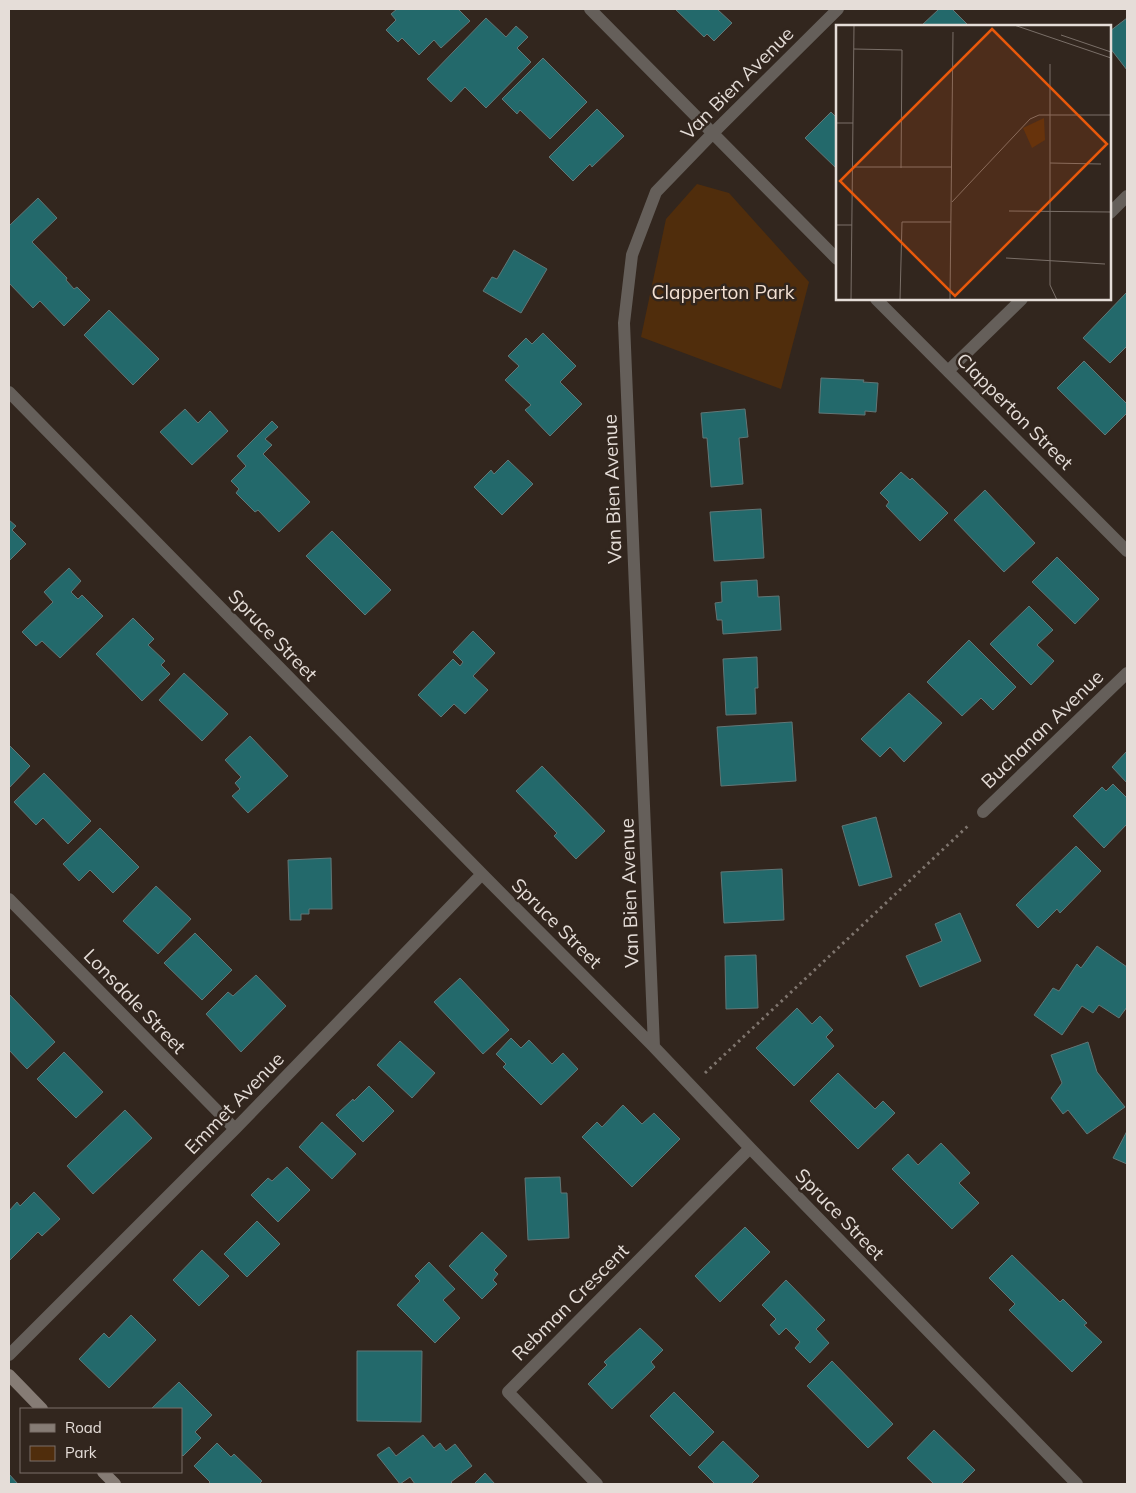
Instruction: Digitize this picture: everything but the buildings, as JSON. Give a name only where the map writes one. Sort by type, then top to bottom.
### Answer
[{"type":"street","points":[[590,9],[836,259]]},
{"type":"street","name":"Van Bien Avenue","points":[[654,1047],[624,323],[632,255],[656,192],[838,9]]},
{"type":"street","points":[[1111,212],[1127,196]]},
{"type":"street","name":"Clapperton Street","points":[[877,300],[1127,550]]},
{"type":"street","points":[[948,371],[1021,300]]},
{"type":"street","name":"Spruce Street","points":[[9,392],[654,1047],[1076,1484]]},
{"type":"street","name":"Buchanan Avenue","points":[[983,812],[1127,673]]},
{"type":"street","name":"Emmet Avenue","points":[[9,1355],[235,1129],[482,874]]},
{"type":"street","name":"Lonsdale Street","points":[[9,898],[235,1129]]},
{"type":"street","name":"Rebman Crescent","points":[[597,1484],[508,1392],[750,1148]]},
{"type":"street","points":[[9,1375],[41,1408]]},
{"type":"street","points":[[104,1473],[115,1484]]},
{"type":"path","points":[[691,1086],[983,812]]},
{"type":"green space","name":"Clapperton Park","points":[[697,184],[729,193],[809,282],[781,389],[641,337],[666,219]]}]
